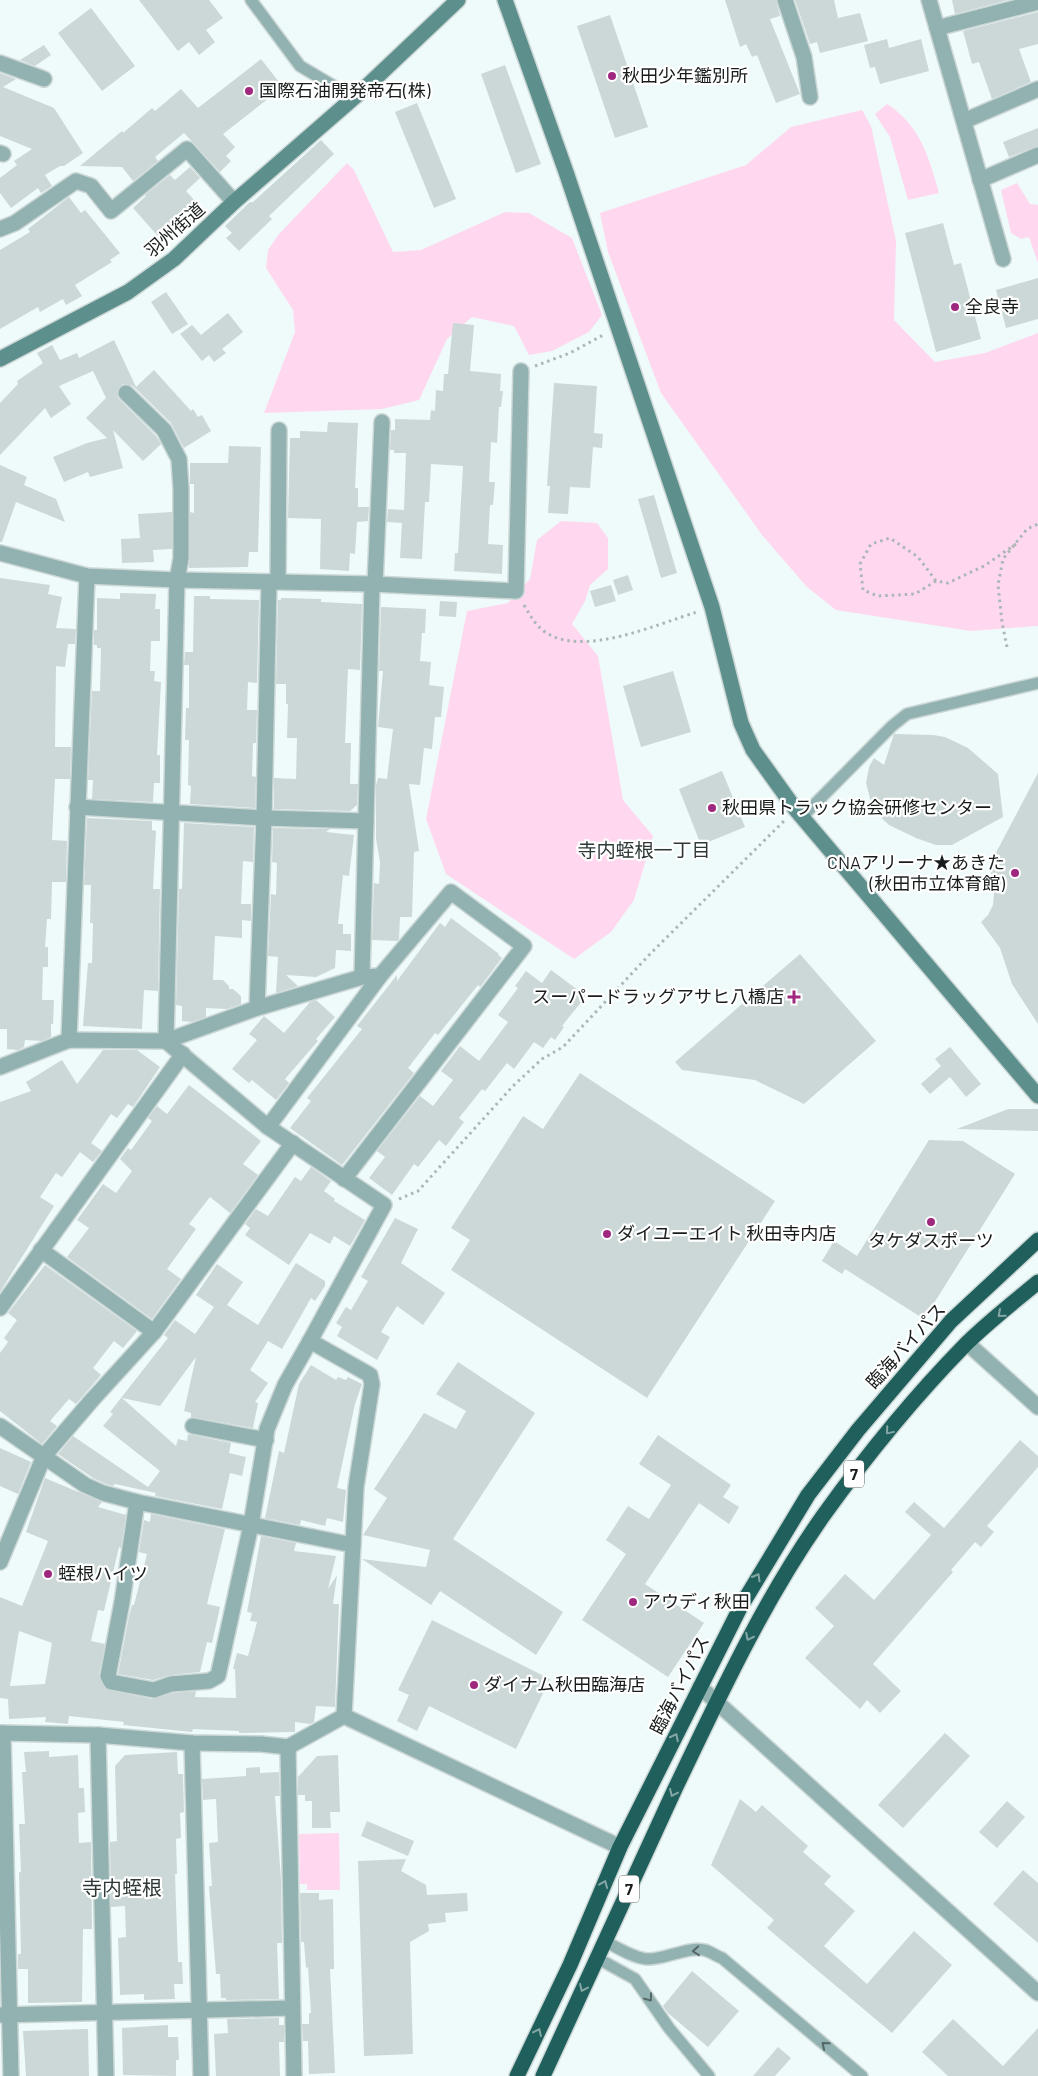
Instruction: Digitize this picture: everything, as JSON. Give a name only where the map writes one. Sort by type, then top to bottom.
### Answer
[{"type":"highway","name":"臨海バイパス","points":[[517,2076],[570,1965],[620,1847],[760,1570],[808,1496],[858,1430],[951,1322],[1038,1240]]},
{"type":"highway","name":"7","points":[[543,2076],[604,1941],[716,1702],[751,1632],[822,1518],[862,1464],[910,1406],[968,1343],[1038,1282]]},
{"type":"street","name":"羽州街道","points":[[0,359],[128,292],[174,259],[234,202],[354,98],[458,0]]},
{"type":"street","points":[[505,0],[619,326],[712,607],[741,723],[753,750],[799,813],[1038,1096]]},
{"type":"street","points":[[785,0],[804,58],[810,98]]},
{"type":"street","points":[[929,0],[1003,259]]},
{"type":"street","points":[[937,28],[1038,2]]},
{"type":"street","points":[[0,63],[44,80]]},
{"type":"street","points":[[964,121],[1038,89]]},
{"type":"street","points":[[0,229],[15,223],[76,181],[91,186],[111,211],[187,149],[234,202]]},
{"type":"street","points":[[980,180],[1038,155]]},
{"type":"street","points":[[0,553],[87,576],[374,584],[516,591],[521,371]]},
{"type":"street","points":[[126,393],[164,430],[179,459],[181,489],[181,558],[177,580],[173,813],[166,1041]]},
{"type":"street","points":[[362,977],[374,584],[382,422]]},
{"type":"street","points":[[257,1008],[279,430]]},
{"type":"street","points":[[69,1040],[87,576]]},
{"type":"street","points":[[77,808],[264,818],[366,821]]},
{"type":"street","points":[[268,1127],[380,976],[451,892],[524,946],[344,1179]]},
{"type":"street","points":[[0,1067],[69,1040],[166,1041],[257,1008],[362,977],[380,976]]},
{"type":"street","points":[[136,1502],[122,1602],[108,1676],[111,1682],[154,1690],[170,1684],[209,1681],[218,1676],[251,1525],[267,1429],[285,1385],[384,1204],[268,1127],[166,1041]]},
{"type":"street","points":[[0,1308],[183,1054]]},
{"type":"street","points":[[0,1562],[44,1456],[154,1332],[293,1143]]},
{"type":"street","points":[[40,1250],[154,1332]]},
{"type":"street","points":[[310,1342],[370,1375],[372,1384],[356,1486],[344,1716]]},
{"type":"street","points":[[968,1343],[1038,1407]]},
{"type":"street","points":[[0,1426],[85,1485],[103,1493],[136,1502],[353,1546]]},
{"type":"street","points":[[193,1426],[266,1440]]},
{"type":"street","points":[[700,1687],[1038,1993]]},
{"type":"street","points":[[11,2076],[4,2015],[2,1733],[98,1735],[192,1743],[261,1744],[288,1747],[344,1716]]},
{"type":"street","points":[[344,1716],[620,1847]]},
{"type":"street","points":[[98,1735],[106,2076]]},
{"type":"street","points":[[192,1743],[201,2076]]},
{"type":"street","points":[[288,1747],[294,2076]]},
{"type":"street","points":[[4,2015],[292,2008]]},
{"type":"lane","points":[[251,0],[300,66],[354,98]]},
{"type":"lane","points":[[799,813],[907,714],[1038,683]]},
{"type":"lane","points":[[604,1941],[633,1955],[647,1959],[703,1950],[722,1958],[862,2076]]},
{"type":"lane","points":[[597,1958],[635,1980],[669,2028],[708,2076]]},
{"type":"path","points":[[521,371],[570,353],[619,326]]},
{"type":"path","points":[[1007,647],[998,585],[1003,559],[1028,529],[1038,524]]},
{"type":"path","points":[[936,581],[918,557],[890,538],[871,544],[860,564],[863,590],[878,596],[915,594],[936,581],[948,583],[984,566],[1016,544]]},
{"type":"path","points":[[516,591],[535,624],[546,633],[561,639],[589,643],[606,640],[712,607]]},
{"type":"path","points":[[384,1204],[418,1191],[513,1086],[542,1059],[563,1047],[650,954],[799,813]]},
{"type":"shaded area","points":[[887,104],[908,122],[922,143],[939,193],[908,200],[890,137],[875,114]]},
{"type":"shaded area","points":[[862,110],[871,126],[896,241],[894,320],[935,362],[985,353],[1038,333],[1038,626],[971,631],[836,610],[807,587],[762,535],[661,393],[608,252],[600,213],[746,165],[791,127]]},
{"type":"shaded area","points":[[347,163],[354,170],[393,252],[421,250],[505,212],[529,213],[572,238],[602,315],[589,332],[552,351],[529,355],[514,326],[472,317],[447,339],[419,400],[382,409],[264,413],[295,332],[293,310],[266,268],[268,250],[279,234]]},
{"type":"shaded area","points":[[1017,183],[1030,204],[1038,205],[1038,263],[1029,237],[1021,239],[1011,233],[1001,190]]},
{"type":"shaded area","points":[[561,521],[597,523],[608,538],[608,569],[590,585],[585,601],[572,624],[598,656],[623,800],[653,836],[634,900],[611,932],[574,959],[446,874],[426,819],[467,611],[508,603],[530,579],[537,540]]},
{"type":"shaded area","points":[[339,1833],[340,1890],[307,1890],[307,1884],[300,1884],[299,1834]]},
{"type":"building","points":[[139,0],[209,0],[223,18],[206,30],[215,42],[199,55],[189,42],[178,51]]},
{"type":"building","points":[[725,0],[776,0],[780,16],[770,19],[800,94],[776,103],[757,55],[752,57],[746,44],[740,47]]},
{"type":"building","points":[[795,0],[834,0],[838,18],[860,13],[868,41],[820,53],[817,42],[810,44]]},
{"type":"building","points":[[952,0],[1008,0],[955,14]]},
{"type":"building","points":[[91,8],[135,66],[102,91],[58,33]]},
{"type":"building","points":[[1038,12],[1038,44],[1019,49],[1031,82],[992,99],[979,62],[972,64],[963,31]]},
{"type":"building","name":"秋田少年鑑別所","points":[[610,15],[648,127],[615,138],[577,26]]},
{"type":"building","points":[[887,39],[889,48],[921,39],[929,71],[880,84],[875,67],[870,68],[864,45]]},
{"type":"building","points":[[44,45],[51,55],[35,66],[20,60]]},
{"type":"building","points":[[261,59],[283,87],[223,134],[235,147],[226,156],[231,161],[220,172],[184,133],[155,157],[158,161],[133,181],[122,167],[80,166],[152,108],[155,111],[181,89],[198,108]]},
{"type":"building","points":[[505,65],[541,164],[516,173],[481,74]]},
{"type":"building","points":[[0,73],[16,79],[3,87],[54,108],[83,153],[64,166],[60,166],[45,175],[52,186],[41,193],[38,188],[11,208],[0,193],[0,178],[17,165],[14,161],[32,149],[0,136]]},
{"type":"building","points":[[417,103],[456,199],[434,208],[395,112]]},
{"type":"building","points":[[1038,128],[1038,146],[1009,157],[1003,142]]},
{"type":"building","points":[[321,140],[334,154],[269,216],[272,219],[239,251],[226,238],[232,233],[225,226]]},
{"type":"building","points":[[190,167],[200,178],[186,191],[203,210],[165,244],[133,208],[145,195],[170,175],[175,180]]},
{"type":"building","points":[[69,197],[81,213],[85,210],[120,253],[110,260],[112,262],[75,285],[82,296],[66,305],[63,299],[40,312],[38,307],[0,329],[0,250],[30,232],[28,229]]},
{"type":"building","name":"全良寺","points":[[943,223],[954,265],[961,263],[981,339],[936,352],[905,233]]},
{"type":"building","points":[[1038,278],[1038,319],[1006,328],[996,290]]},
{"type":"building","points":[[166,292],[188,324],[172,334],[151,302]]},
{"type":"building","points":[[228,313],[243,332],[222,349],[226,353],[214,362],[209,355],[202,361],[180,334],[192,325],[201,335]]},
{"type":"building","points":[[453,323],[474,325],[470,371],[501,374],[500,391],[503,391],[501,407],[499,407],[497,443],[491,442],[489,482],[495,482],[493,505],[490,505],[488,544],[503,545],[502,574],[454,571],[455,553],[458,553],[463,466],[431,464],[429,502],[425,502],[422,559],[400,558],[402,523],[387,522],[388,509],[404,510],[406,453],[394,453],[394,450],[390,450],[391,430],[395,430],[395,419],[430,420],[431,410],[435,411],[436,390],[443,391],[444,374],[448,374]]},
{"type":"building","points":[[114,340],[136,387],[154,370],[191,411],[193,409],[198,417],[202,415],[211,431],[184,448],[171,423],[133,386],[123,384],[117,391],[119,399],[156,436],[161,444],[143,461],[113,430],[123,468],[90,477],[88,472],[64,482],[53,457],[87,443],[107,438],[86,418],[106,398],[93,371],[59,386],[71,404],[51,418],[45,408],[0,455],[0,403],[18,384],[17,381],[43,363],[37,353],[52,345],[60,360],[77,353],[79,358]]},
{"type":"building","points":[[554,383],[597,386],[594,433],[603,434],[602,448],[593,447],[590,488],[570,487],[568,514],[548,513],[550,486],[547,486]]},
{"type":"building","points":[[328,422],[358,423],[355,488],[358,488],[358,507],[369,507],[368,521],[357,522],[355,554],[350,553],[349,571],[320,569],[321,519],[288,518],[290,438],[300,438],[300,431],[327,432]]},
{"type":"building","points":[[229,446],[261,447],[258,552],[249,552],[248,567],[189,568],[190,512],[194,513],[194,484],[190,484],[190,463],[228,463]]},
{"type":"building","points":[[0,465],[27,477],[24,485],[56,499],[65,522],[16,502],[2,542],[0,542]]},
{"type":"building","points":[[654,495],[677,573],[661,578],[638,499]]},
{"type":"building","points":[[172,512],[172,549],[153,550],[154,562],[122,563],[121,539],[140,538],[138,514]]},
{"type":"building","points":[[628,575],[633,590],[618,595],[613,580]]},
{"type":"building","points":[[0,578],[50,585],[48,594],[62,597],[56,628],[76,629],[75,644],[68,644],[65,667],[56,666],[55,747],[71,747],[70,779],[55,779],[52,840],[67,841],[66,882],[52,882],[51,919],[47,919],[45,947],[48,947],[48,967],[43,967],[42,1000],[54,1000],[53,1024],[51,1024],[51,1037],[42,1041],[25,1040],[24,1047],[18,1050],[7,1049],[7,1029],[0,1029]]},
{"type":"building","points":[[611,585],[616,601],[595,607],[590,591]]},
{"type":"building","points":[[120,593],[156,594],[155,609],[160,609],[160,641],[151,641],[150,671],[155,671],[154,681],[161,682],[157,755],[160,755],[160,783],[154,783],[153,802],[92,799],[93,780],[88,780],[92,691],[100,691],[101,648],[97,648],[97,645],[94,645],[94,630],[97,630],[97,598],[120,599]]},
{"type":"building","points":[[194,596],[210,596],[210,599],[259,600],[257,683],[248,682],[247,710],[257,710],[252,776],[256,777],[255,808],[190,804],[191,786],[188,785],[189,740],[185,740],[186,708],[189,708],[189,665],[184,665],[185,652],[193,652]]},
{"type":"building","points":[[281,598],[321,599],[321,602],[362,604],[360,670],[348,669],[345,743],[351,743],[350,784],[358,784],[357,805],[350,811],[274,809],[274,778],[296,779],[297,738],[287,738],[288,704],[286,704],[286,684],[276,684],[278,600],[281,600]]},
{"type":"building","points":[[440,601],[457,602],[456,617],[439,616]]},
{"type":"building","points":[[381,607],[426,609],[425,633],[422,633],[420,661],[431,662],[429,685],[444,687],[441,717],[435,717],[432,749],[424,748],[420,785],[409,784],[419,851],[414,852],[412,917],[400,917],[399,939],[397,941],[372,940],[374,883],[379,884],[380,862],[376,839],[376,785],[378,778],[387,779],[393,729],[378,727],[383,671],[379,671]]},
{"type":"building","points":[[673,671],[691,732],[641,747],[623,686]]},
{"type":"building","points":[[894,734],[945,737],[968,748],[998,774],[1003,817],[952,845],[936,845],[889,825],[873,810],[866,783],[869,767],[874,758],[884,765]]},
{"type":"building","name":"秋田県トラック協会研修センター","points":[[722,771],[745,827],[701,845],[679,789]]},
{"type":"building","points":[[1038,773],[1038,1024],[1012,984],[1000,948],[981,922],[988,915],[993,905],[994,894],[990,864]]},
{"type":"building","points":[[87,818],[152,821],[152,830],[156,831],[153,889],[160,889],[158,991],[144,990],[142,1029],[83,1026],[88,963],[92,963],[93,923],[90,923],[91,885],[84,885]]},
{"type":"building","points":[[184,823],[254,827],[253,862],[243,861],[241,904],[251,904],[251,921],[242,920],[242,938],[215,936],[213,980],[223,980],[229,986],[229,989],[233,989],[241,996],[241,1004],[227,1009],[206,1008],[206,1017],[192,1022],[182,1021],[182,1006],[176,1005],[179,889],[182,889]]},
{"type":"building","points":[[273,828],[330,829],[326,832],[354,835],[349,876],[343,875],[338,924],[343,924],[343,934],[351,934],[351,951],[336,950],[335,968],[316,977],[286,975],[298,986],[276,993],[278,957],[268,956],[271,894],[276,895],[277,863],[272,862]]},
{"type":"building","points":[[451,918],[502,958],[480,987],[478,985],[438,1035],[435,1033],[408,1068],[414,1073],[342,1165],[290,1128],[311,1101],[307,1098],[362,1029],[357,1026],[397,975],[397,981],[440,923],[445,927]]},
{"type":"building","name":"スーパードラッグアサヒ八橋店","points":[[800,954],[876,1041],[804,1104],[755,1080],[682,1070],[675,1062]]},
{"type":"building","points":[[551,970],[586,996],[562,1026],[564,1027],[555,1040],[551,1037],[543,1048],[534,1042],[514,1069],[507,1063],[485,1091],[482,1089],[459,1118],[464,1122],[446,1146],[439,1140],[418,1167],[414,1164],[392,1195],[369,1178],[385,1157],[377,1151],[420,1096],[433,1106],[453,1080],[441,1071],[460,1046],[479,1061],[508,1022],[498,1015],[518,988],[515,986],[526,971],[542,983]]},
{"type":"building","points":[[316,1000],[335,1017],[316,1039],[318,1041],[285,1079],[289,1083],[276,1100],[252,1080],[249,1083],[232,1069],[257,1040],[249,1034],[264,1016],[284,1033],[310,1002]]},
{"type":"building","points":[[950,1047],[981,1084],[966,1097],[950,1077],[930,1094],[921,1084],[941,1066],[935,1059]]},
{"type":"building","points":[[103,1050],[137,1050],[160,1067],[133,1107],[128,1104],[117,1118],[111,1114],[91,1143],[102,1151],[93,1162],[80,1152],[62,1177],[56,1173],[40,1197],[54,1206],[0,1292],[0,1102],[31,1091],[26,1082],[62,1060],[77,1084]]},
{"type":"building","name":"ダイユーエイト 秋田寺内店","points":[[580,1073],[775,1201],[647,1398],[451,1270],[470,1240],[451,1228],[523,1116],[543,1129]]},
{"type":"building","points":[[189,1085],[261,1141],[243,1164],[258,1175],[230,1213],[210,1197],[189,1224],[196,1229],[167,1269],[181,1279],[152,1319],[67,1257],[89,1228],[77,1220],[103,1184],[116,1193],[132,1171],[120,1159],[128,1148],[131,1150],[152,1121],[148,1118],[157,1106],[167,1114]]},
{"type":"building","points":[[1008,1109],[1038,1109],[1038,1131],[957,1129]]},
{"type":"building","name":"タケダスポーツ","points":[[929,1140],[963,1141],[1015,1174],[924,1319],[845,1269],[842,1274],[822,1261],[834,1241],[857,1256]]},
{"type":"building","points":[[311,1167],[331,1181],[324,1191],[335,1199],[334,1201],[365,1220],[350,1246],[334,1236],[330,1244],[310,1233],[289,1265],[245,1235],[250,1228],[245,1224],[256,1209],[268,1216],[295,1177],[301,1181]]},
{"type":"building","points":[[395,1218],[418,1229],[401,1263],[445,1293],[423,1325],[397,1306],[381,1332],[390,1337],[377,1360],[337,1336],[342,1327],[336,1323],[346,1307],[351,1310],[368,1281],[361,1277]]},
{"type":"building","points":[[296,1263],[325,1281],[325,1286],[315,1301],[311,1298],[282,1349],[268,1341],[250,1370],[268,1383],[255,1402],[258,1403],[253,1428],[191,1417],[191,1413],[184,1411],[196,1357],[160,1406],[122,1398],[176,1446],[178,1439],[187,1441],[188,1434],[231,1443],[229,1453],[246,1457],[242,1476],[230,1473],[222,1509],[155,1496],[156,1493],[115,1484],[113,1486],[106,1484],[93,1478],[58,1454],[73,1436],[148,1487],[160,1471],[103,1426],[113,1414],[110,1412],[168,1338],[164,1335],[175,1320],[195,1334],[214,1307],[196,1295],[217,1264],[243,1282],[227,1305],[258,1325]]},
{"type":"building","points":[[45,1265],[137,1331],[123,1348],[114,1341],[93,1368],[101,1375],[76,1404],[69,1399],[50,1421],[57,1426],[42,1444],[0,1411],[0,1353],[8,1342],[4,1338],[17,1320],[8,1313]]},
{"type":"building","points":[[458,1362],[535,1413],[453,1539],[563,1612],[536,1655],[440,1591],[431,1605],[362,1559],[426,1567],[430,1550],[363,1535],[387,1498],[374,1489],[424,1413],[456,1429],[466,1411],[436,1394]]},
{"type":"building","points":[[311,1365],[336,1380],[338,1377],[346,1380],[348,1377],[362,1384],[355,1404],[337,1488],[346,1490],[343,1522],[327,1518],[325,1526],[301,1520],[300,1525],[265,1518],[279,1451],[284,1453],[299,1384]]},
{"type":"building","name":"アウディ秋田","points":[[658,1435],[731,1485],[723,1497],[739,1507],[729,1524],[699,1503],[645,1584],[704,1623],[668,1677],[582,1620],[626,1554],[606,1540],[628,1506],[649,1519],[671,1485],[639,1464]]},
{"type":"building","points":[[1020,1440],[1038,1456],[1038,1467],[987,1526],[994,1532],[981,1547],[975,1542],[951,1570],[953,1572],[873,1664],[901,1691],[880,1713],[867,1700],[860,1709],[805,1658],[834,1626],[815,1608],[845,1574],[874,1600],[931,1535],[905,1512],[914,1502],[944,1528]]},
{"type":"building","points":[[0,1448],[31,1462],[18,1494],[0,1486]]},
{"type":"building","points":[[45,1478],[102,1502],[98,1507],[126,1515],[121,1548],[119,1547],[104,1611],[98,1610],[91,1641],[105,1644],[99,1675],[105,1689],[152,1699],[173,1693],[196,1691],[195,1697],[236,1698],[235,1669],[233,1669],[237,1653],[248,1656],[257,1622],[250,1621],[252,1613],[247,1612],[261,1536],[296,1543],[294,1551],[336,1556],[328,1589],[337,1575],[333,1604],[339,1604],[335,1707],[316,1706],[314,1722],[310,1724],[295,1722],[295,1732],[239,1733],[239,1731],[193,1729],[192,1732],[123,1725],[124,1722],[69,1716],[68,1724],[45,1722],[46,1717],[9,1719],[8,1699],[0,1698],[0,1597],[22,1606],[48,1541],[26,1532]],"holes":[[[19,1631],[52,1643],[45,1684],[10,1686]]]},
{"type":"building","points":[[151,1514],[225,1529],[207,1604],[220,1607],[212,1643],[207,1642],[200,1672],[170,1675],[153,1680],[118,1674],[129,1616],[132,1605],[134,1605],[147,1554],[139,1552],[144,1520],[150,1522]]},
{"type":"building","name":"ダイナム秋田臨海店","points":[[432,1620],[550,1679],[516,1749],[429,1706],[417,1731],[397,1721],[409,1695],[398,1690]]},
{"type":"building","points":[[945,1733],[970,1756],[903,1828],[878,1805]]},
{"type":"building","points":[[49,1751],[49,1757],[78,1755],[79,1788],[84,1788],[85,1812],[78,1813],[79,1843],[91,1842],[92,1929],[83,1929],[82,2002],[28,2003],[28,1969],[18,1969],[18,1954],[21,1954],[19,1824],[25,1824],[22,1772],[26,1772],[24,1752]]},
{"type":"building","points":[[177,1752],[178,1774],[183,1774],[184,1812],[180,1813],[181,1838],[176,1839],[177,1874],[175,1874],[178,1962],[182,1962],[183,1984],[174,1984],[175,1999],[144,2000],[144,1994],[120,1995],[118,1938],[126,1937],[125,1906],[111,1907],[110,1842],[117,1841],[115,1766],[125,1755]]},
{"type":"building","points":[[338,1755],[340,1812],[330,1812],[331,1828],[312,1828],[312,1801],[305,1801],[305,1795],[298,1795],[298,1777],[317,1756]]},
{"type":"building","points":[[260,1767],[260,1773],[279,1772],[280,1796],[275,1796],[281,1880],[282,1943],[277,1943],[279,1999],[226,2000],[226,1998],[221,1998],[220,1974],[216,1974],[209,1886],[212,1886],[209,1843],[218,1842],[216,1799],[203,1800],[202,1779],[246,1776],[246,1768]]},
{"type":"building","points":[[740,1799],[756,1812],[762,1805],[808,1846],[803,1852],[831,1876],[824,1884],[855,1911],[824,1946],[867,1984],[914,1931],[952,1965],[892,2033],[767,1928],[774,1920],[711,1865]]},
{"type":"building","points":[[1007,1801],[1025,1817],[997,1848],[979,1832]]},
{"type":"building","points":[[367,1821],[414,1841],[408,1856],[361,1836]]},
{"type":"building","points":[[406,1859],[401,1871],[426,1885],[427,1895],[467,1893],[468,1911],[445,1913],[446,1922],[428,1924],[429,1931],[410,1942],[413,2054],[364,2056],[358,1861]]},
{"type":"building","points":[[1023,1870],[1038,1883],[1038,1943],[993,1904]]},
{"type":"building","points":[[300,1893],[319,1893],[319,1900],[333,1899],[334,1969],[330,1969],[335,2073],[309,2074],[308,2041],[303,2041],[302,2024],[309,2024],[309,2013],[311,2013],[308,1967],[306,1968],[304,1942],[301,1942]]},
{"type":"building","points":[[692,1971],[739,2011],[708,2047],[668,2013],[663,2006]]},
{"type":"building","points":[[279,2018],[279,2025],[284,2025],[284,2042],[279,2042],[280,2076],[216,2076],[214,2034],[228,2033],[227,2019]]},
{"type":"building","points":[[953,2019],[1003,2066],[1038,2028],[1038,2076],[948,2076],[922,2052]]},
{"type":"building","points":[[168,2025],[168,2037],[178,2037],[179,2060],[176,2060],[176,2076],[123,2075],[122,2028]]},
{"type":"building","points":[[88,2029],[89,2076],[26,2076],[23,2031]]},
{"type":"building","points":[[778,2047],[791,2058],[775,2076],[753,2076]]},
{"type":"place","name":"秋田少年鑑別所","points":[[612,76]]},
{"type":"place","name":"国際石油開発帝石(株)","points":[[249,91]]},
{"type":"place","name":"全良寺","points":[[955,307]]},
{"type":"place","name":"秋田県トラック協会研修センター","points":[[712,808]]},
{"type":"place","name":"CNAアリーナ★あきた (秋田市立体育館)","points":[[1015,873]]},
{"type":"place","name":"スーパードラッグアサヒ八橋店","points":[[794,997]]},
{"type":"place","name":"タケダスポーツ","points":[[931,1222]]},
{"type":"place","name":"ダイユーエイト 秋田寺内店","points":[[607,1234]]},
{"type":"place","name":"蛭根ハイツ","points":[[48,1574]]},
{"type":"place","name":"アウディ秋田","points":[[633,1602]]},
{"type":"place","name":"ダイナム秋田臨海店","points":[[474,1685]]},
{"type":"district","name":"寺内蛭根一丁目","points":[[644,850]]},
{"type":"district","name":"寺内蛭根","points":[[122,1888]]}]
